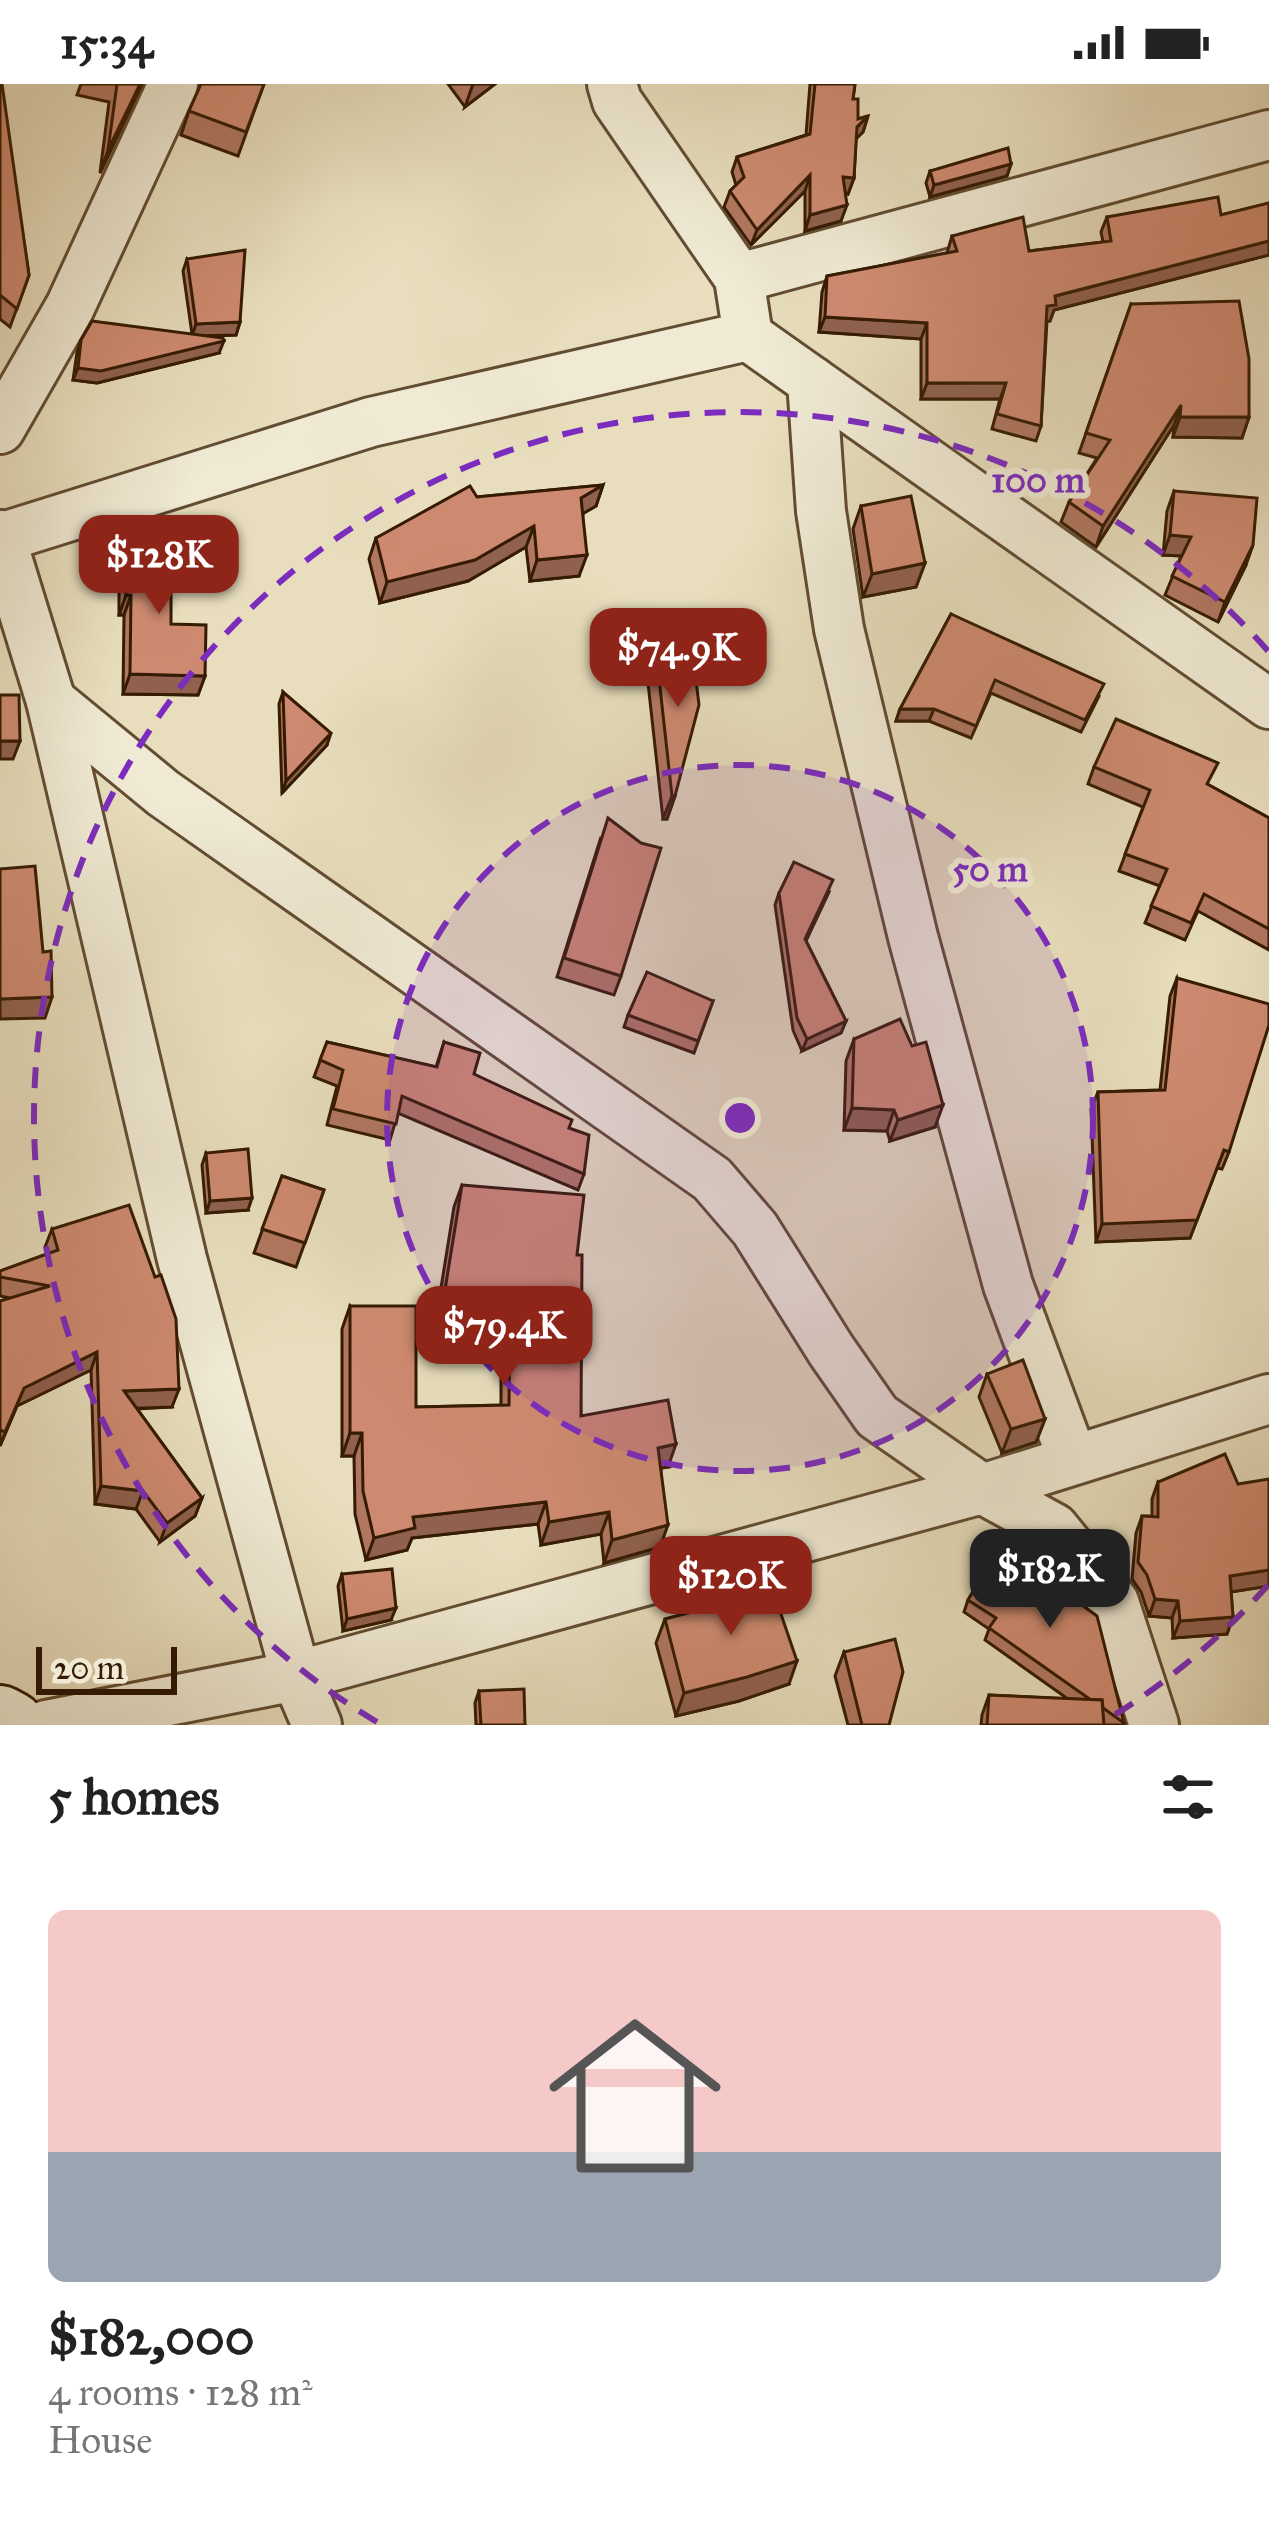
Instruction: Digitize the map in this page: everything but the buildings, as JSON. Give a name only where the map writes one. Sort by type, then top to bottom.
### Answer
[{"type":"street","points":[[0,429],[70,307],[173,84]]},
{"type":"street","points":[[610,90],[739,278],[748,336],[1269,704]]},
{"type":"street","points":[[739,278],[1269,135]]},
{"type":"street","points":[[317,1725],[296,1676],[182,1259],[51,701],[0,537],[371,422],[748,336]]},
{"type":"street","points":[[812,382],[821,511],[839,629],[913,937],[1008,1285],[1073,1460]]},
{"type":"street","points":[[51,701],[163,794],[712,1179],[754,1229],[877,1416],[982,1489],[1054,1528],[1114,1602],[1154,1725]]},
{"type":"street","points":[[46,1725],[296,1676],[982,1489],[1269,1399]]},
{"type":"street","points":[[0,1718],[11,1725]]}]
